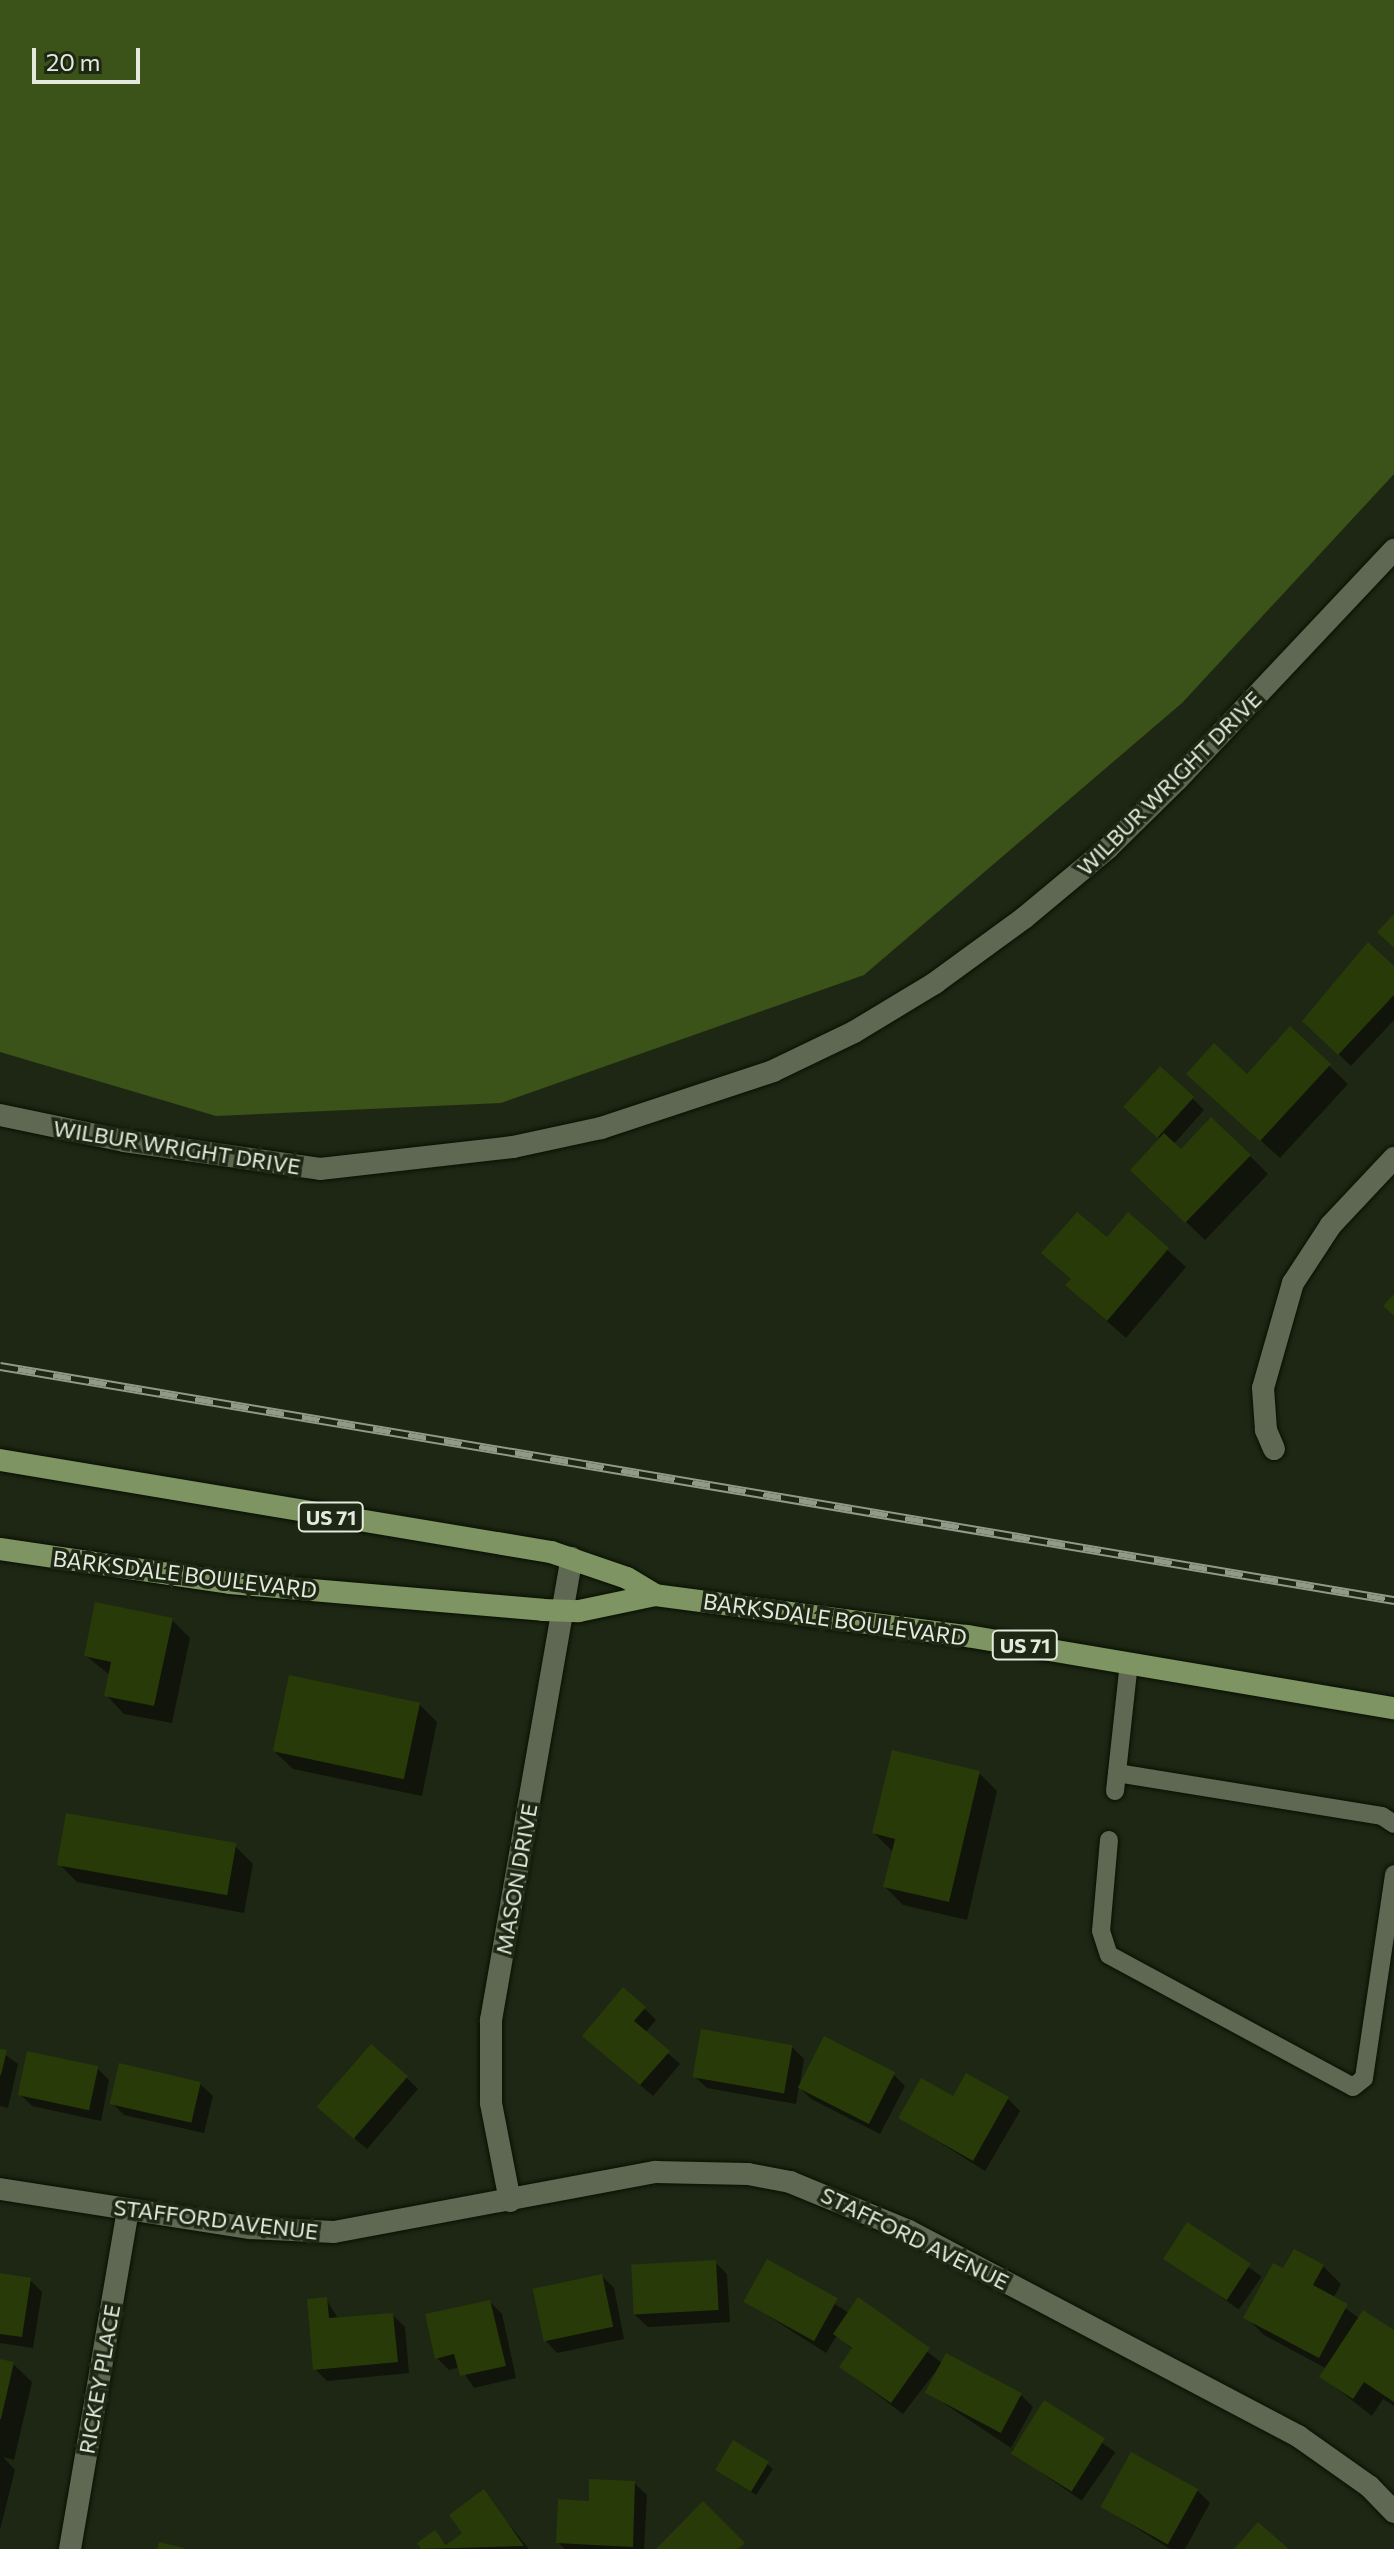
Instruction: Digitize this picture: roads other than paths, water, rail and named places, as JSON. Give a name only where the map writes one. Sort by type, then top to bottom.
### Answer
[{"type":"main road","name":"BARKSDALE BOULEVARD","points":[[0,1460],[572,1558],[627,1578],[655,1595]]},
{"type":"main road","name":"BARKSDALE BOULEVARD","points":[[0,1549],[230,1583],[565,1611],[655,1595],[952,1633],[1394,1708]]},
{"type":"street","name":"WILBUR WRIGHT DRIVE","points":[[0,1115],[181,1151],[320,1169],[513,1147],[601,1128],[773,1071],[854,1032],[935,983],[1048,898],[1178,779],[1394,550]]},
{"type":"street","points":[[1274,1449],[1266,1430],[1263,1388],[1293,1283],[1331,1225],[1394,1158]]},
{"type":"street","name":"MASON DRIVE","points":[[510,2201],[491,2103],[491,2020],[572,1558]]},
{"type":"street","name":"STAFFORD AVENUE","points":[[0,2189],[250,2228],[334,2232],[655,2172],[699,2171],[790,2182],[839,2197],[1298,2436],[1369,2486],[1394,2512]]},
{"type":"street","name":"RICKEY PLACE","points":[[70,2549],[128,2210]]},
{"type":"lane","points":[[1129,1663],[1116,1782],[1382,1816],[1394,1824]]},
{"type":"lane","points":[[1109,1840],[1101,1931],[1109,1955],[1353,2087],[1364,2078],[1394,1874]]},
{"type":"railway","points":[[0,1366],[1394,1600]]}]
